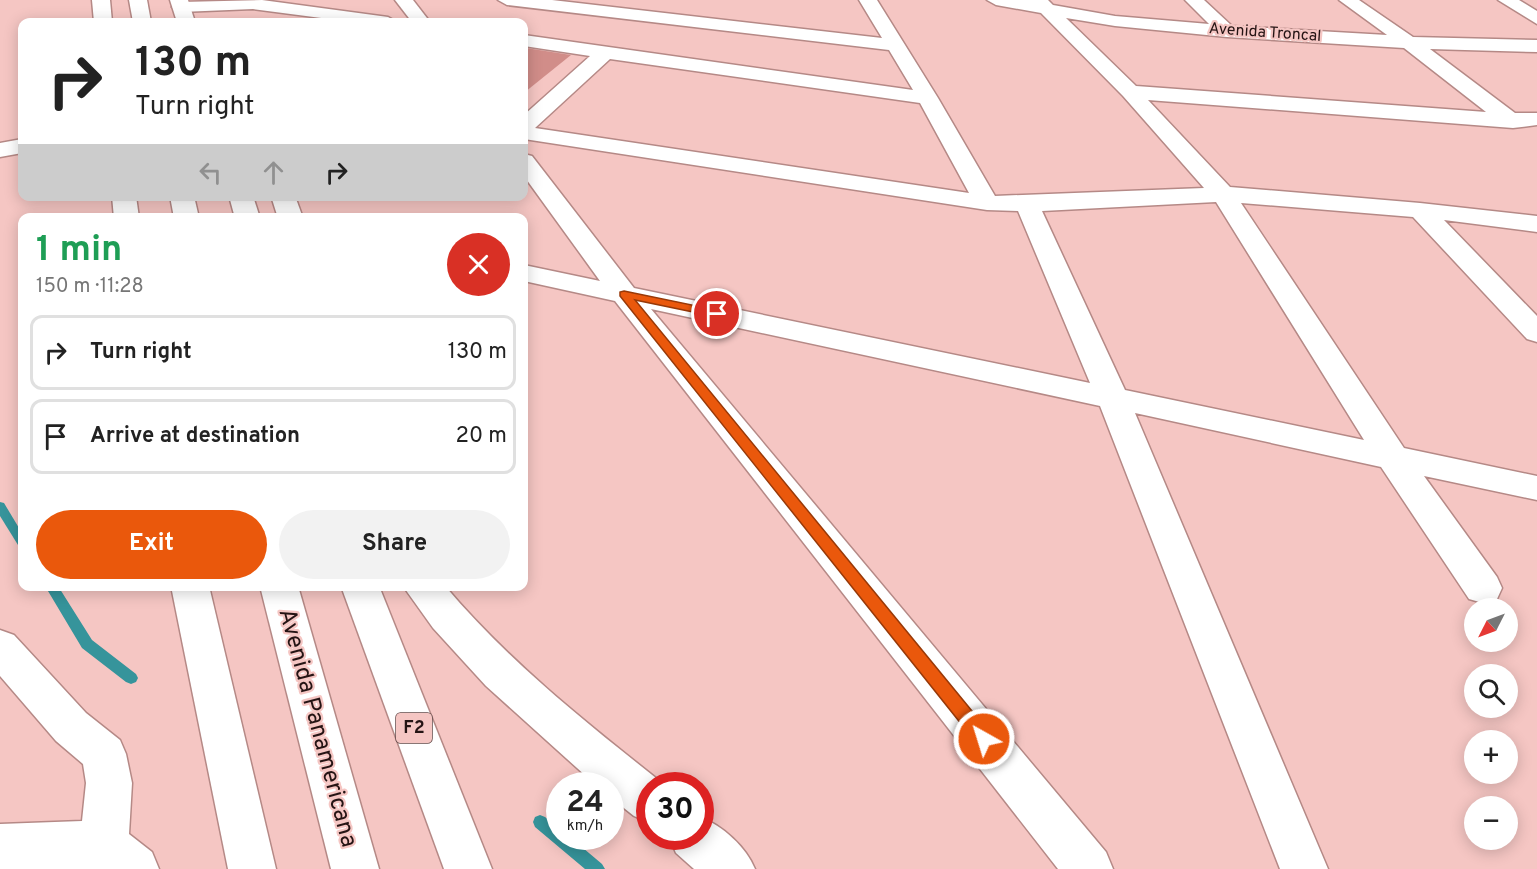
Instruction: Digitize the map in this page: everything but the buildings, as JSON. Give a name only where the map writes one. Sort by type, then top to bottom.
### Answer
[{"type":"main road","points":[[100,0],[102,18]]},
{"type":"main road","points":[[138,0],[141,18]]},
{"type":"main road","points":[[404,0],[418,18]]},
{"type":"main road","points":[[507,0],[560,3],[896,45]]},
{"type":"main road","points":[[868,0],[928,98],[987,203]]},
{"type":"main road","name":"Avenida Troncal","points":[[996,0],[1041,4],[1115,21],[1227,31],[1410,43],[1537,46]]},
{"type":"main road","points":[[1194,0],[1227,31]]},
{"type":"main road","points":[[1348,0],[1410,43],[1537,142]]},
{"type":"main road","points":[[215,2],[221,18]]},
{"type":"main road","points":[[182,10],[215,2],[300,4],[368,18]]},
{"type":"main road","points":[[1510,2],[1537,2]]},
{"type":"main road","points":[[1510,2],[1537,18]]},
{"type":"main road","points":[[528,41],[560,3]]},
{"type":"main road","points":[[1041,4],[1130,92],[1223,194],[1392,455],[1483,588]]},
{"type":"main road","points":[[528,42],[928,98]]},
{"type":"main road","points":[[528,122],[604,53]]},
{"type":"main road","points":[[1130,92],[1511,120],[1537,119]]},
{"type":"main road","points":[[528,134],[987,203],[1027,204],[1223,194],[1420,210],[1537,224]]},
{"type":"main road","points":[[0,150],[18,147]]},
{"type":"main road","points":[[528,166],[624,294],[1089,869]]},
{"type":"main road","points":[[1027,204],[1112,397],[1304,869]]},
{"type":"main road","points":[[1420,210],[1537,333]]},
{"type":"main road","points":[[528,274],[1392,455],[1537,488]]},
{"type":"main road","points":[[191,591],[252,869]]},
{"type":"main road","name":"Avenida Panamericana","points":[[280,591],[355,869]]},
{"type":"main road","name":"F2","points":[[362,591],[468,869]]},
{"type":"main road","points":[[426,591],[449,622],[515,689],[636,789]]},
{"type":"main road","points":[[0,647],[71,727],[104,754],[120,856],[0,847]]},
{"type":"main road","points":[[708,850],[731,869]]},
{"type":"shaded area","points":[[528,48],[571,55],[528,90]]},
{"type":"waterway","points":[[0,506],[18,535]]},
{"type":"waterway","points":[[54,591],[87,644],[131,678]]},
{"type":"waterway","points":[[540,822],[597,869]]},
{"type":"route","points":[[717,314],[624,294],[984,739]]}]
